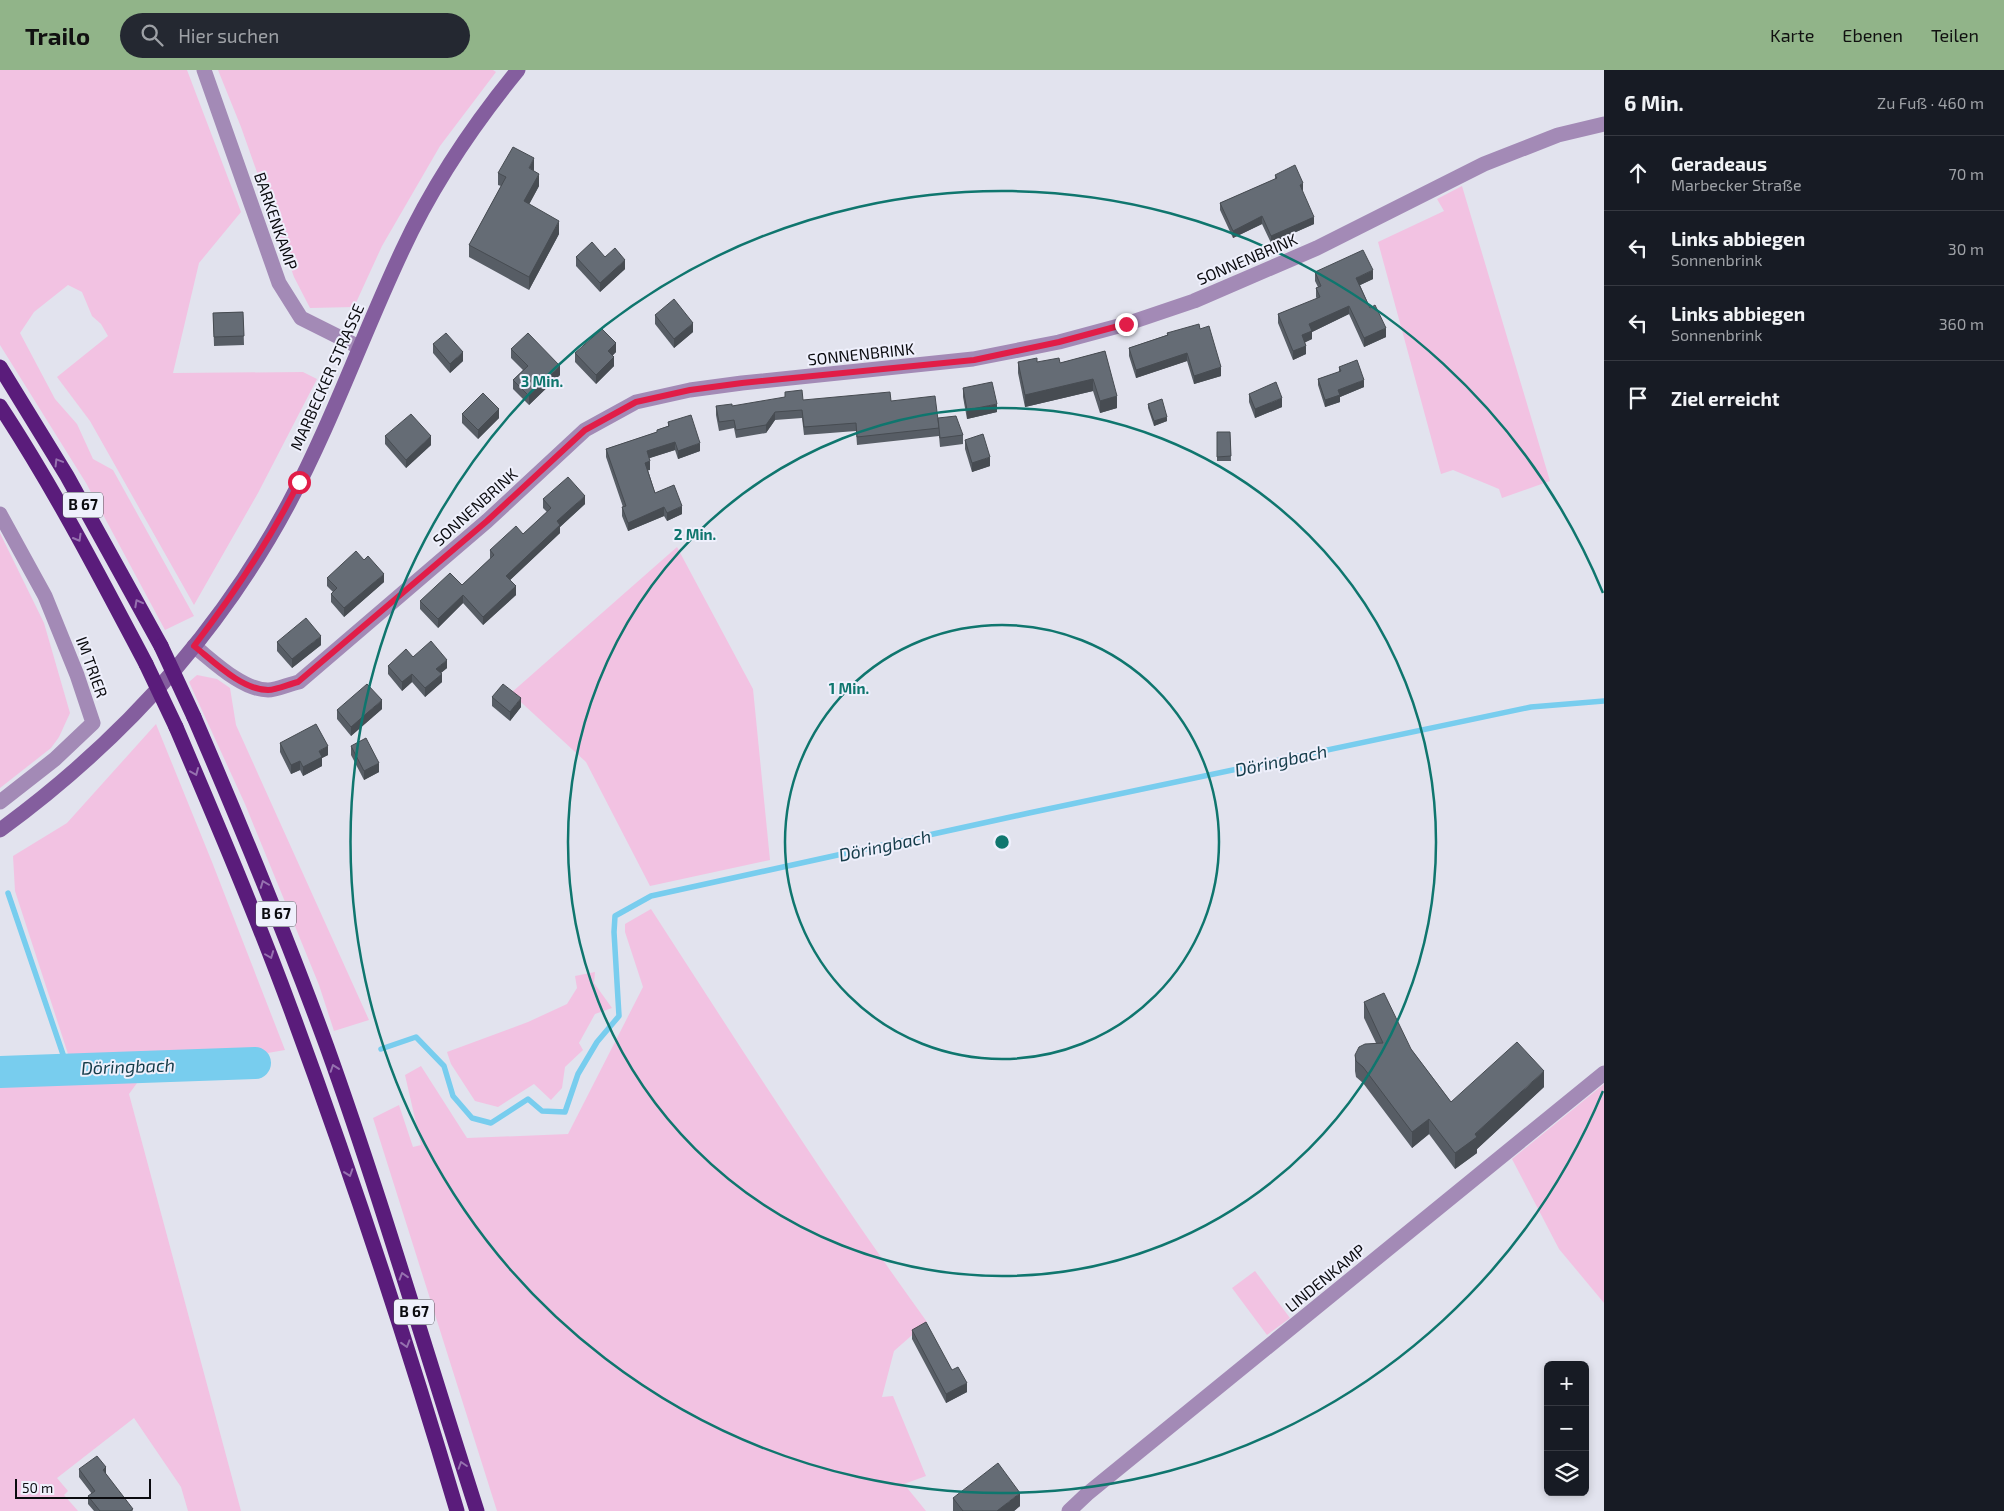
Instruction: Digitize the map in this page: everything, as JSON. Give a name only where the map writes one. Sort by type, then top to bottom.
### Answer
[{"type":"highway","name":"B 67","points":[[0,367],[66,476],[161,646],[194,717],[251,850],[330,1056],[387,1226],[477,1511]]},
{"type":"highway","name":"B 67","points":[[0,406],[90,558],[146,664],[176,727],[256,918],[333,1127],[404,1335],[457,1511]]},
{"type":"main road","name":"MARBECKER STRASSE","points":[[0,830],[48,794],[101,748],[148,702],[230,598],[262,549],[310,460],[403,250],[430,199],[459,150],[518,70]]},
{"type":"street","name":"BARKENKAMP","points":[[204,70],[279,283],[301,318],[360,347]]},
{"type":"street","name":"SONNENBRINK","points":[[194,646],[246,685],[268,690],[298,682],[487,521],[585,430],[636,402],[690,390],[742,383],[974,360],[1059,342],[1126,324],[1194,301],[1317,248],[1484,164],[1558,135],[1604,124]]},
{"type":"street","name":"IM TRIER","points":[[0,514],[45,596],[77,675],[93,723],[55,759],[0,802]]},
{"type":"street","name":"LINDENKAMP","points":[[1069,1511],[1102,1482],[1604,1073]]},
{"type":"shaded area","points":[[0,70],[187,70],[241,212],[199,263],[173,373],[303,372],[317,379],[258,493],[194,605],[90,421],[57,377],[108,336],[101,324],[92,316],[82,292],[68,285],[34,312],[20,333],[55,399],[77,424],[93,459],[113,470],[194,616],[165,630],[86,483],[0,345]]},
{"type":"shaded area","points":[[218,70],[493,70],[496,72],[440,146],[382,246],[354,307],[310,308],[294,277],[241,127]]},
{"type":"shaded area","points":[[1462,186],[1550,481],[1502,498],[1499,489],[1453,470],[1441,474],[1378,242],[1444,211],[1437,199]]},
{"type":"shaded area","points":[[0,533],[44,623],[70,713],[59,737],[51,748],[0,788]]},
{"type":"shaded area","points":[[677,547],[753,689],[770,860],[650,886],[586,762],[511,693]]},
{"type":"shaded area","points":[[197,675],[217,679],[230,688],[236,725],[369,1020],[334,1031],[319,985],[245,804],[189,682]]},
{"type":"shaded area","points":[[156,724],[285,1050],[256,1055],[240,1048],[69,1057],[15,891],[13,856],[67,823]]},
{"type":"shaded area","points":[[651,909],[821,1169],[927,1322],[894,1351],[882,1397],[893,1396],[926,1476],[904,1484],[926,1511],[497,1511],[373,1118],[399,1105],[413,1147],[421,1145],[405,1075],[421,1066],[467,1138],[568,1134],[643,987],[625,932],[625,924]]},
{"type":"shaded area","points":[[595,972],[594,983],[612,1008],[595,1014],[579,1043],[583,1050],[565,1067],[562,1088],[551,1100],[534,1084],[498,1107],[475,1101],[451,1064],[447,1052],[528,1022],[567,1004],[577,988],[575,976]]},
{"type":"shaded area","points":[[0,1083],[137,1083],[129,1094],[241,1511],[188,1511],[181,1487],[134,1418],[57,1478],[68,1491],[64,1495],[78,1511],[0,1511]]},
{"type":"shaded area","points":[[1604,1084],[1604,1303],[1559,1249],[1512,1159]]},
{"type":"shaded area","points":[[1255,1271],[1290,1318],[1267,1335],[1232,1288]]},
{"type":"building","points":[[513,147],[534,158],[529,168],[539,174],[524,201],[559,221],[529,277],[469,245],[506,177],[498,173]]},
{"type":"building","points":[[1295,165],[1303,183],[1300,185],[1314,217],[1271,236],[1262,216],[1233,231],[1220,203],[1277,178],[1275,175]]},
{"type":"building","points":[[592,242],[605,257],[615,248],[625,260],[600,283],[576,257]]},
{"type":"building","points":[[1363,250],[1373,270],[1356,278],[1370,308],[1375,305],[1386,328],[1364,338],[1349,306],[1309,324],[1312,331],[1302,335],[1306,346],[1293,351],[1278,314],[1320,297],[1316,288],[1321,286],[1315,272]]},
{"type":"building","points":[[674,299],[693,323],[674,339],[655,315]]},
{"type":"building","points":[[243,312],[244,336],[214,337],[213,313]]},
{"type":"building","points":[[1199,324],[1200,329],[1209,326],[1221,367],[1194,376],[1187,353],[1136,370],[1129,348],[1168,335],[1167,333]]},
{"type":"building","points":[[602,329],[616,343],[608,351],[614,357],[596,375],[575,353]]},
{"type":"building","points":[[446,333],[463,352],[450,364],[433,344]]},
{"type":"building","points":[[528,333],[560,366],[529,396],[513,380],[528,366],[511,349]]},
{"type":"building","points":[[1105,351],[1117,396],[1100,401],[1093,379],[1025,395],[1018,362],[1037,358],[1037,362],[1059,358],[1060,363]]},
{"type":"building","points":[[1357,360],[1364,380],[1338,390],[1340,395],[1325,400],[1318,379],[1341,371],[1339,367]]},
{"type":"building","points":[[992,382],[997,404],[967,410],[963,388]]},
{"type":"building","points":[[1276,382],[1282,398],[1255,409],[1249,394]]},
{"type":"building","points":[[802,390],[803,400],[890,392],[891,401],[935,396],[939,428],[857,437],[856,423],[804,427],[802,410],[775,412],[766,425],[736,430],[734,420],[719,422],[716,406],[732,404],[732,406],[785,397],[785,392]]},
{"type":"building","points":[[483,393],[499,409],[478,430],[462,414]]},
{"type":"building","points":[[1162,399],[1167,417],[1154,421],[1148,404]]},
{"type":"building","points":[[411,414],[431,436],[406,460],[385,436]]},
{"type":"building","points":[[691,415],[700,443],[678,451],[675,442],[647,451],[650,461],[645,463],[655,493],[674,485],[682,506],[667,513],[664,507],[628,523],[622,507],[626,506],[606,449],[657,432],[657,430],[669,426],[668,422]]},
{"type":"building","points":[[956,416],[963,435],[940,438],[938,418]]},
{"type":"building","points":[[1217,432],[1230,432],[1231,456],[1217,457]]},
{"type":"building","points":[[983,434],[990,457],[972,463],[965,440]]},
{"type":"building","points":[[568,477],[585,496],[557,521],[560,525],[506,576],[516,586],[483,617],[463,595],[438,619],[420,601],[450,573],[462,585],[494,555],[490,550],[516,526],[523,534],[551,508],[543,499]]},
{"type":"building","points":[[356,551],[364,560],[368,556],[384,574],[344,608],[331,594],[337,588],[327,578]]},
{"type":"building","points":[[306,618],[321,636],[292,659],[277,642]]},
{"type":"building","points":[[431,641],[447,660],[436,669],[442,674],[425,688],[412,674],[402,682],[388,666],[406,649],[413,657]]},
{"type":"building","points":[[367,684],[382,700],[351,727],[337,710]]},
{"type":"building","points":[[503,684],[521,698],[510,712],[492,697]]},
{"type":"building","points":[[316,724],[328,746],[319,751],[322,757],[303,767],[300,761],[291,765],[280,743]]},
{"type":"building","points":[[366,738],[379,763],[364,771],[351,746]]},
{"type":"building","points":[[1384,993],[1411,1049],[1451,1102],[1517,1042],[1544,1071],[1475,1134],[1477,1137],[1455,1153],[1429,1119],[1412,1132],[1363,1067],[1356,1061],[1355,1055],[1359,1047],[1365,1044],[1383,1043],[1364,1002]]},
{"type":"building","points":[[926,1322],[952,1370],[958,1367],[967,1383],[946,1394],[912,1330]]},
{"type":"building","points":[[97,1456],[106,1467],[103,1470],[133,1509],[130,1511],[100,1511],[88,1496],[95,1491],[79,1469]]},
{"type":"building","points":[[998,1463],[1020,1493],[997,1511],[963,1511],[953,1498]]},
{"type":"waterway","name":"Döringbach","points":[[381,1049],[416,1037],[444,1066],[453,1096],[472,1118],[491,1123],[528,1099],[542,1111],[565,1112],[578,1074],[597,1042],[619,1016],[614,932],[615,916],[651,896],[1029,813],[1531,707],[1604,701]]},
{"type":"waterway","points":[[8,893],[68,1069]]},
{"type":"waterway","name":"Döringbach","points":[[0,1072],[255,1063]]},
{"type":"route","points":[[299,482],[262,549],[230,598],[194,646],[246,685],[268,690],[298,682],[487,521],[585,430],[636,402],[690,390],[742,383],[974,360],[1059,342],[1126,324]]}]
